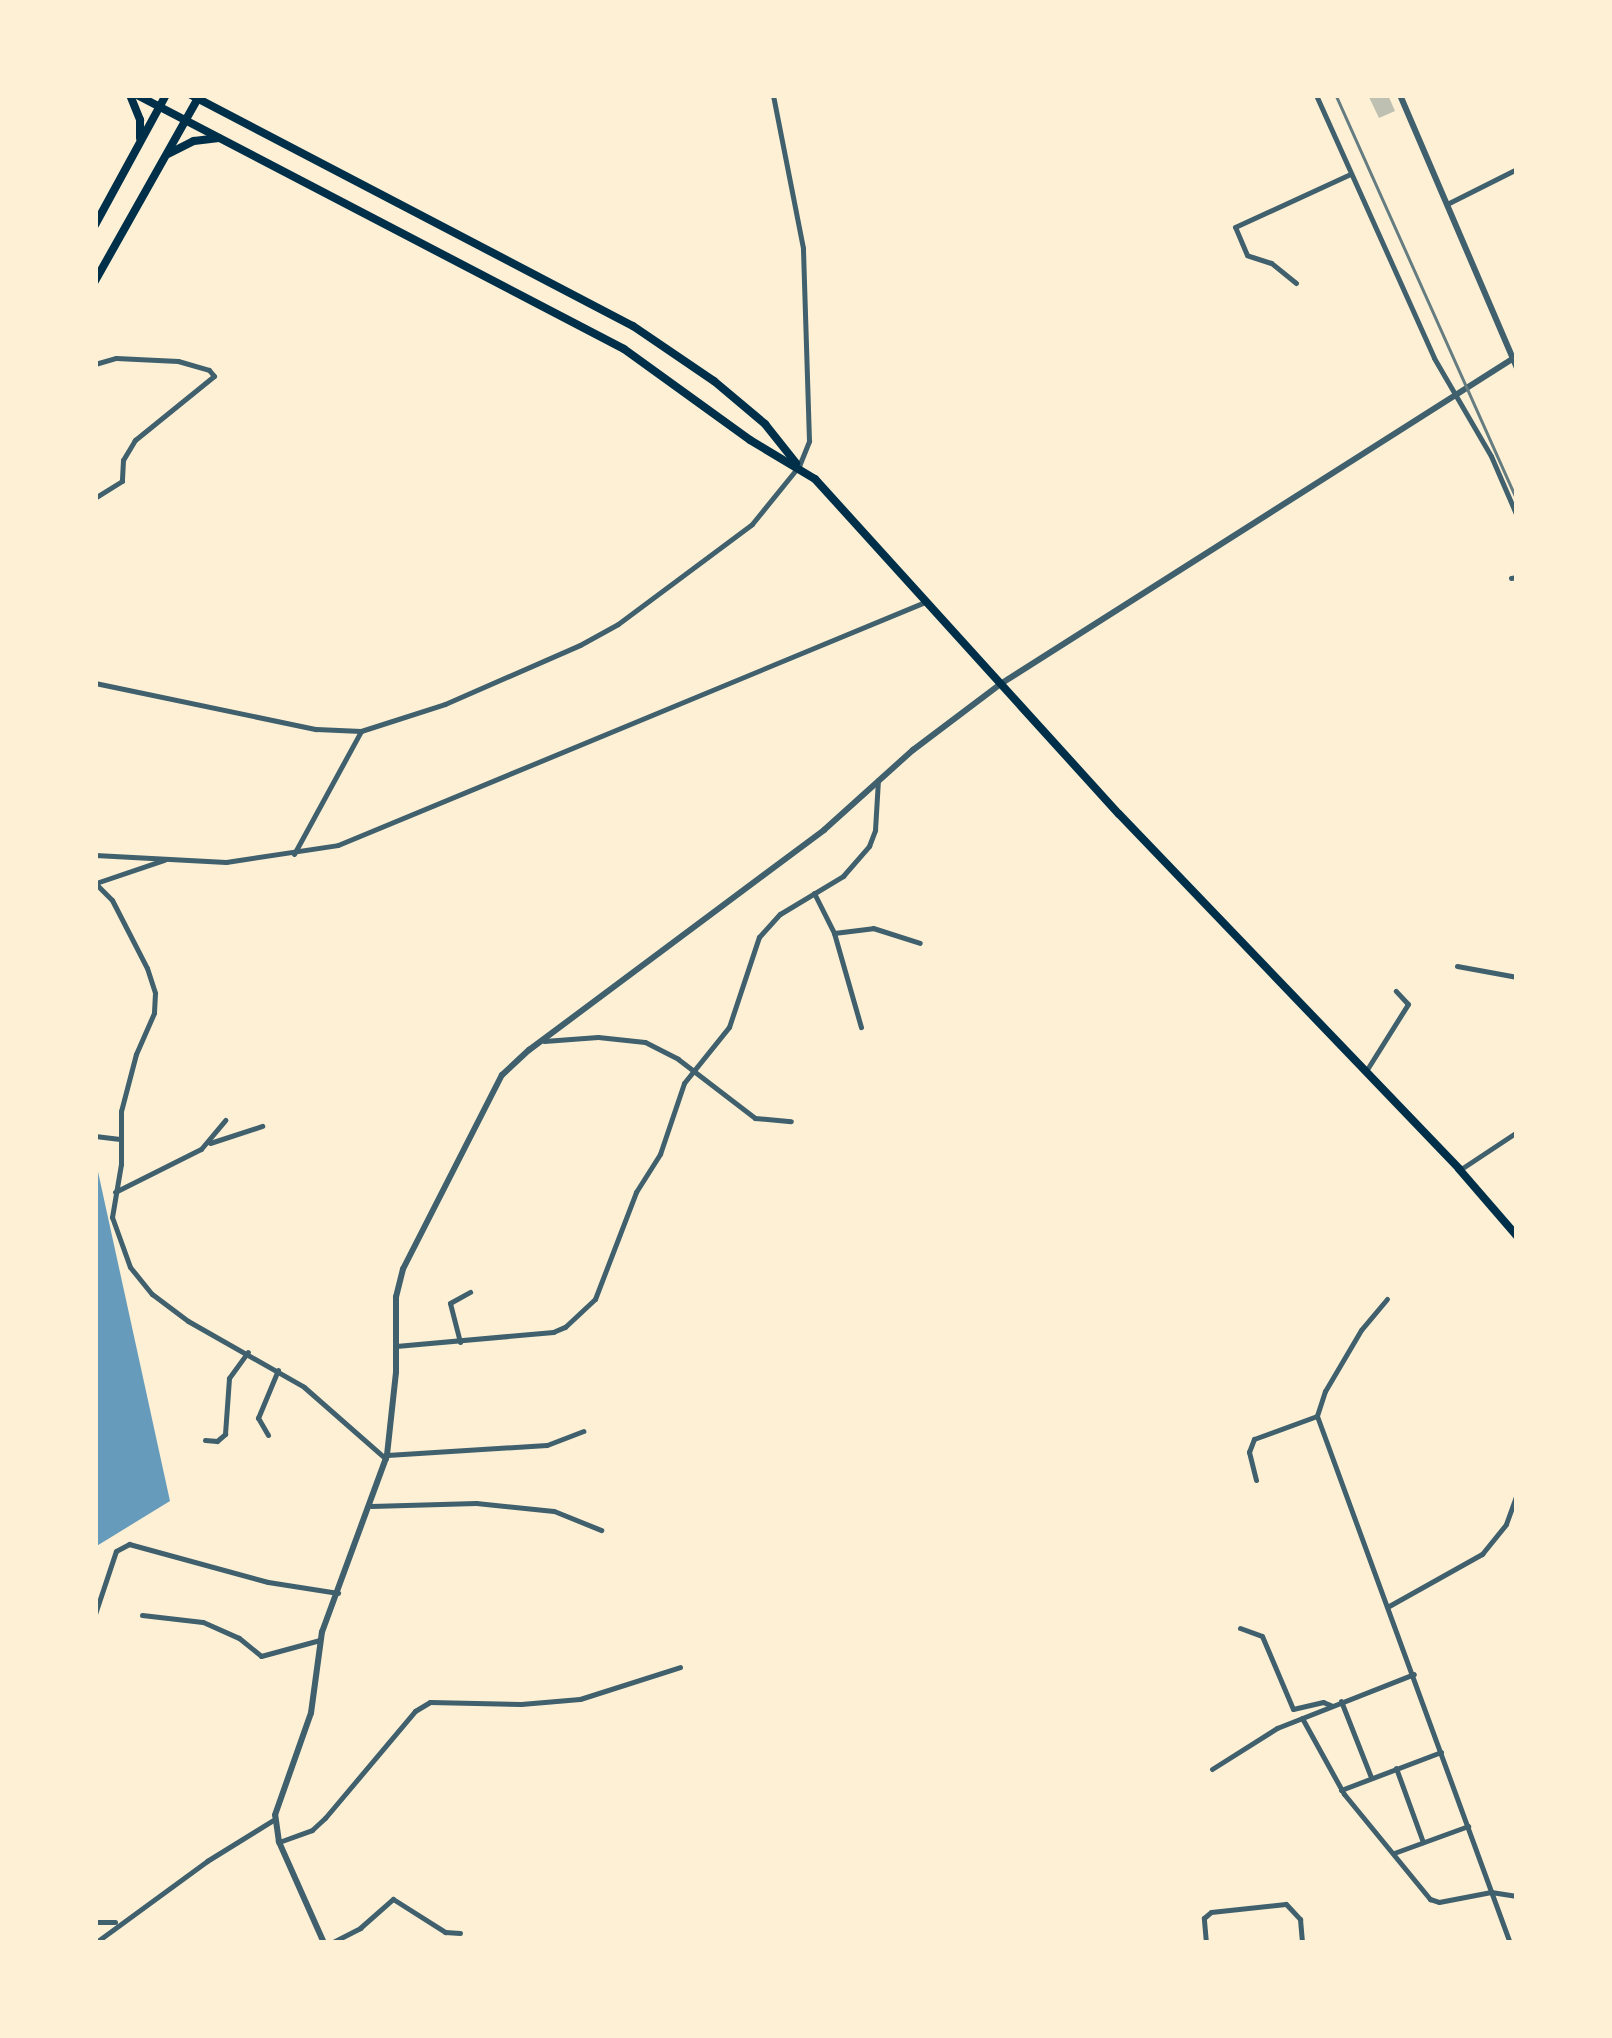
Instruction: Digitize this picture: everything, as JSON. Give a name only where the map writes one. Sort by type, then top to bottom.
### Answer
[{"type":"main road","points":[[134,95],[624,350],[750,440],[799,466]]},
{"type":"main road","points":[[134,95],[140,120],[139,143]]},
{"type":"main road","points":[[95,225],[166,95]]},
{"type":"main road","points":[[95,280],[185,120],[194,97],[633,326],[714,380],[764,424],[1119,814],[1460,1169],[1517,1236]]},
{"type":"main road","points":[[164,156],[194,141],[218,138]]},
{"type":"street","points":[[95,683],[300,726],[361,731],[445,704],[618,624],[752,524],[799,466],[808,442],[803,248],[774,95]]},
{"type":"street","points":[[1316,95],[1453,394],[1491,456],[1517,516]]},
{"type":"street","points":[[1400,95],[1517,368]]},
{"type":"street","points":[[1447,204],[1517,169]]},
{"type":"street","points":[[1296,283],[1270,263],[1248,255],[1235,227],[1350,174]]},
{"type":"street","points":[[95,364],[116,358],[178,361],[209,370],[214,376],[135,440],[124,460],[122,480],[95,498]]},
{"type":"street","points":[[460,1933],[445,1932],[393,1899],[360,1928],[327,1943],[279,1842],[275,1819],[311,1713],[320,1640],[387,1457],[398,1284],[433,1204],[494,1088],[541,1041],[824,830],[878,780],[1002,684],[1514,358]]},
{"type":"street","points":[[95,855],[226,862],[338,845],[900,616],[927,601]]},
{"type":"street","points":[[294,854],[361,731]]},
{"type":"street","points":[[396,1346],[560,1330],[595,1299],[636,1192],[660,1154],[680,1092],[728,1027],[745,972],[765,928],[848,872],[869,846],[875,830],[878,780]]},
{"type":"street","points":[[166,858],[95,883],[112,900],[148,968],[155,993],[154,1014],[136,1054],[121,1112],[115,1192],[114,1226],[142,1284],[188,1321],[278,1370],[387,1457],[547,1445],[583,1431]]},
{"type":"street","points":[[814,893],[834,934],[860,1027]]},
{"type":"street","points":[[834,934],[874,928],[920,943]]},
{"type":"street","points":[[1457,966],[1517,977]]},
{"type":"street","points":[[1366,1071],[1408,1004],[1396,991]]},
{"type":"street","points":[[541,1041],[635,1040],[658,1047],[756,1118],[791,1120]]},
{"type":"street","points":[[207,1144],[225,1120]]},
{"type":"street","points":[[115,1192],[207,1144],[262,1126]]},
{"type":"street","points":[[1460,1169],[1517,1132]]},
{"type":"street","points":[[95,1136],[120,1138]]},
{"type":"street","points":[[460,1342],[450,1300],[470,1292]]},
{"type":"street","points":[[1387,1299],[1384,1308],[1361,1330],[1325,1391],[1317,1416],[1510,1943]]},
{"type":"street","points":[[204,1440],[217,1441],[226,1434],[229,1378],[248,1352]]},
{"type":"street","points":[[268,1435],[258,1418],[278,1370]]},
{"type":"street","points":[[1256,1480],[1249,1452],[1254,1439],[1317,1416]]},
{"type":"street","points":[[1389,1606],[1482,1554],[1506,1524],[1517,1494]]},
{"type":"street","points":[[371,1506],[476,1503],[582,1518],[601,1530]]},
{"type":"street","points":[[95,1614],[116,1551],[129,1544],[268,1582],[338,1593]]},
{"type":"street","points":[[142,1615],[203,1622],[239,1638],[261,1656],[320,1640]]},
{"type":"street","points":[[1240,1628],[1262,1636],[1293,1709],[1323,1702],[1330,1706]]},
{"type":"street","points":[[279,1842],[312,1830],[325,1818],[416,1711],[430,1702],[521,1704],[580,1698],[680,1668]]},
{"type":"street","points":[[1212,1769],[1302,1718],[1414,1674]]},
{"type":"street","points":[[1340,1701],[1371,1777]]},
{"type":"street","points":[[1302,1718],[1341,1790],[1434,1902],[1492,1892],[1517,1896]]},
{"type":"street","points":[[1341,1790],[1442,1752]]},
{"type":"street","points":[[1396,1768],[1423,1842]]},
{"type":"street","points":[[95,1943],[118,1922],[275,1819]]},
{"type":"street","points":[[1394,1853],[1468,1826]]},
{"type":"street","points":[[1206,1943],[1204,1918],[1210,1912],[1286,1904],[1297,1911],[1302,1943]]},
{"type":"street","points":[[95,1922],[118,1922]]},
{"type":"water","points":[[95,1158],[170,1501],[95,1547]]},
{"type":"building","points":[[1368,95],[1388,95],[1395,111],[1379,118]]},
{"type":"railway","points":[[1336,95],[1517,500]]}]
